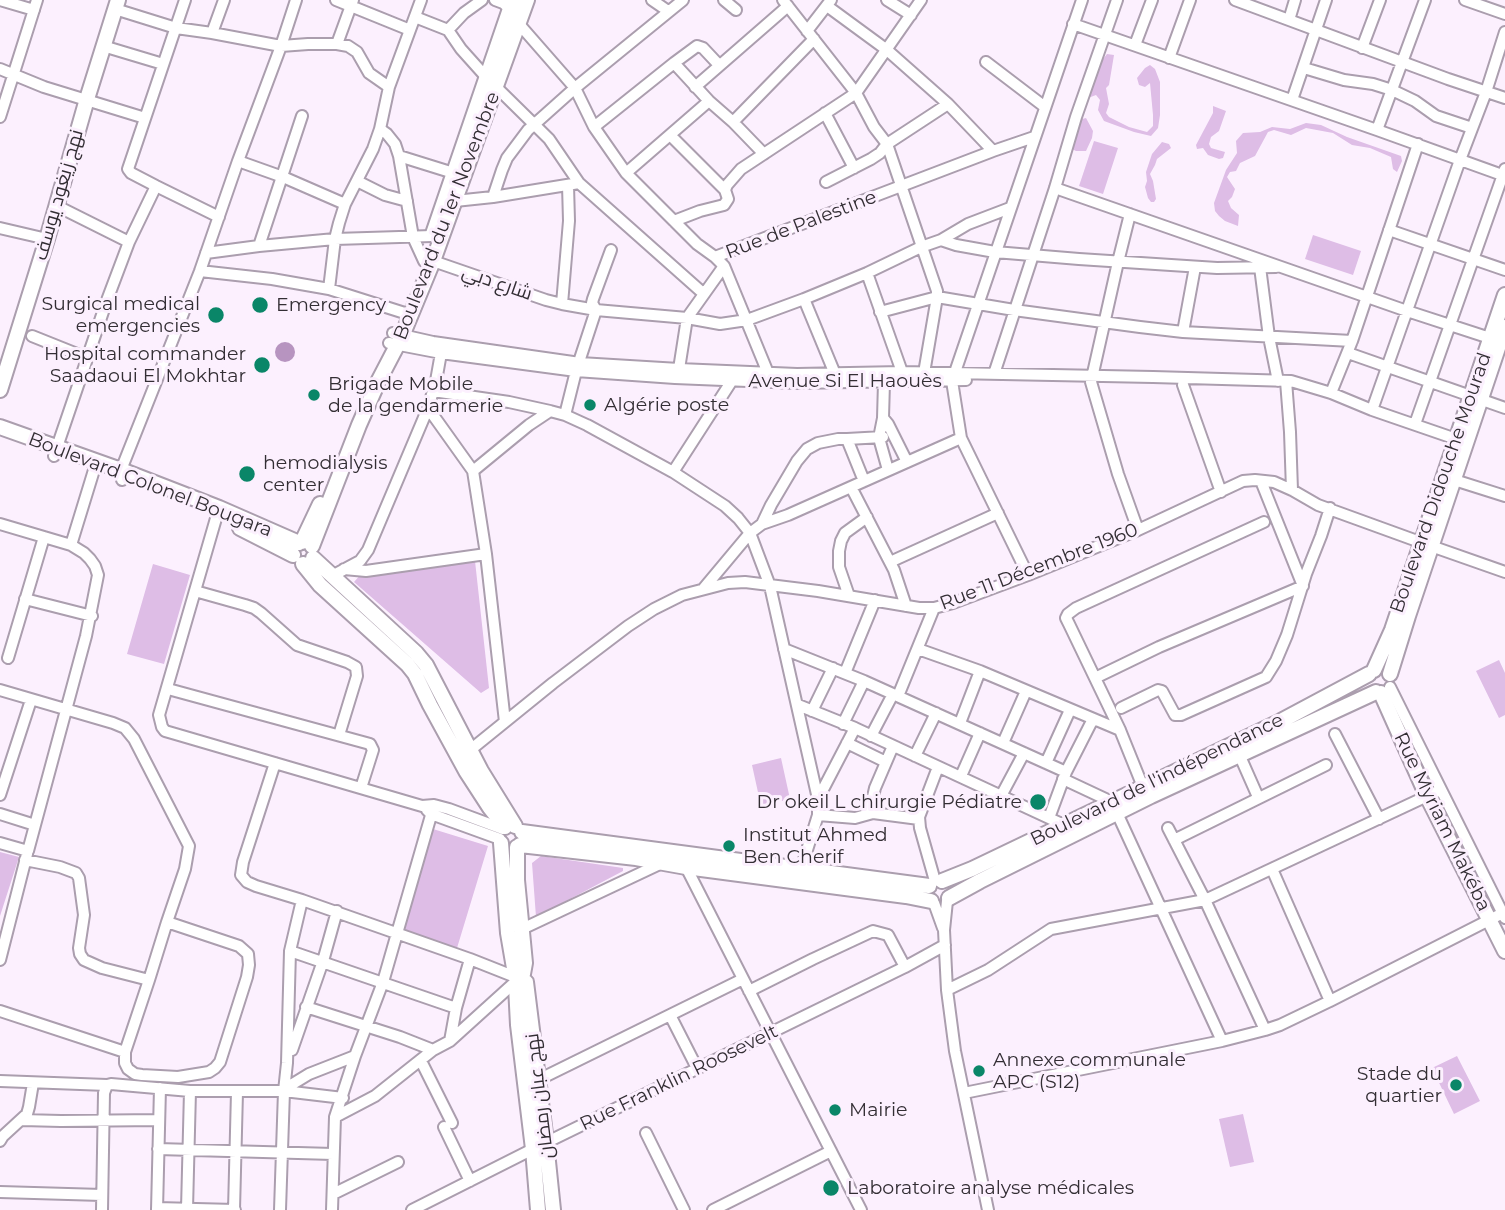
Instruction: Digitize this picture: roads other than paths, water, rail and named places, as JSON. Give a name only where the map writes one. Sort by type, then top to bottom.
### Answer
[{"type":"main road","name":"Boulevard du 1er Novembre","points":[[304,552],[322,522],[359,425],[385,368],[428,261],[492,82],[527,0]]},
{"type":"main road","name":"نهج زيغود يوسف","points":[[0,390],[116,4]]},
{"type":"main road","name":"Boulevard du 1er Novembre","points":[[492,82],[511,5]]},
{"type":"main road","name":"Boulevard du 1er Novembre","points":[[428,261],[432,236],[450,200]]},
{"type":"main road","name":"Boulevard Didouche Mourad","points":[[1384,686],[1426,544],[1475,397],[1502,335],[1505,295]]},
{"type":"main road","name":"Boulevard Colonel Bougara","points":[[0,427],[94,470],[122,475]]},
{"type":"main road","name":"Boulevard Colonel Bougara","points":[[0,436],[122,475],[218,512],[304,552],[338,572],[426,665],[510,836]]},
{"type":"main road","name":"Boulevard Didouche Mourad","points":[[1372,672],[1426,544]]},
{"type":"main road","points":[[304,552],[320,585],[415,674],[466,771],[510,836]]},
{"type":"main road","points":[[1330,696],[1366,663],[1389,637]]},
{"type":"main road","points":[[1372,672],[1381,668],[1384,686]]},
{"type":"main road","name":"Rue Myriam Makéba","points":[[1372,672],[1368,685],[1384,686],[1434,793],[1501,916],[1505,951]]},
{"type":"main road","name":"Boulevard de l'indépendance","points":[[510,836],[686,867],[705,863],[801,869],[935,883],[972,869],[1064,825],[1115,808],[1143,788],[1330,696],[1372,672]]},
{"type":"main road","name":"Boulevard de l'indépendance","points":[[510,836],[705,863],[940,901],[1115,808],[1384,686]]},
{"type":"main road","name":"نهج عبان رمضان","points":[[510,836],[525,963],[518,979],[518,1025],[552,1210]]},
{"type":"main road","name":"نهج عبان رمضان","points":[[510,836],[508,933],[538,1080],[538,1210]]},
{"type":"main road","points":[[935,883],[949,888],[940,901],[927,895],[935,883]]},
{"type":"street","points":[[0,0],[36,5],[0,117]]},
{"type":"street","points":[[185,0],[128,170],[219,217]]},
{"type":"street","points":[[212,33],[224,0]]},
{"type":"street","points":[[122,475],[200,271],[296,0]]},
{"type":"street","points":[[336,0],[352,3],[410,30]]},
{"type":"street","points":[[329,289],[335,239],[345,204],[373,149],[389,87],[421,0]]},
{"type":"street","points":[[448,30],[464,13],[482,0]]},
{"type":"street","points":[[495,0],[511,5]]},
{"type":"street","points":[[652,0],[668,11]]},
{"type":"street","points":[[494,197],[507,158],[522,136],[575,88],[683,0]]},
{"type":"street","points":[[724,0],[736,10]]},
{"type":"street","points":[[887,0],[911,15]]},
{"type":"street","points":[[725,190],[741,169],[856,93],[921,0]]},
{"type":"street","points":[[1028,575],[961,438],[953,378],[1082,0]]},
{"type":"street","points":[[994,374],[1076,117],[1117,0]]},
{"type":"street","points":[[1135,45],[1152,0]]},
{"type":"street","points":[[1169,58],[1190,0]]},
{"type":"street","points":[[1235,0],[1505,99]]},
{"type":"street","points":[[1289,20],[1295,0]]},
{"type":"street","points":[[1292,100],[1326,0]]},
{"type":"street","points":[[1362,48],[1380,0]]},
{"type":"street","points":[[1377,130],[1425,0]]},
{"type":"street","points":[[1465,0],[1505,14]]},
{"type":"street","points":[[337,44],[352,3]]},
{"type":"street","points":[[695,87],[786,3],[856,93],[874,127],[887,144],[936,285],[937,297],[925,373]]},
{"type":"street","points":[[733,122],[811,35],[829,3],[948,104],[993,151]]},
{"type":"street","points":[[116,4],[176,28],[281,46],[348,46],[357,52],[369,73],[389,87]]},
{"type":"street","name":"Rue de Palestine","points":[[511,5],[519,24],[575,88],[594,127],[626,173],[697,244],[715,257],[1034,137]]},
{"type":"street","points":[[415,17],[448,30],[492,82],[549,139],[573,184],[704,294]]},
{"type":"street","points":[[1073,24],[1504,173],[1415,424]]},
{"type":"street","points":[[1372,410],[1505,32]]},
{"type":"street","points":[[103,46],[163,64]]},
{"type":"street","points":[[594,127],[697,46],[703,48],[719,65]]},
{"type":"street","points":[[986,62],[1045,107]]},
{"type":"street","points":[[674,63],[764,154]]},
{"type":"street","points":[[1304,68],[1392,90],[1415,101],[1436,116],[1472,128]]},
{"type":"street","points":[[0,69],[44,87],[145,118]]},
{"type":"street","points":[[626,173],[709,101]]},
{"type":"street","points":[[827,182],[880,153],[887,144],[948,104]]},
{"type":"street","points":[[825,113],[854,168]]},
{"type":"street","points":[[259,246],[302,116]]},
{"type":"street","points":[[380,129],[395,144],[413,237],[428,261]]},
{"type":"street","points":[[670,135],[725,190],[728,199],[724,205],[674,221]]},
{"type":"street","points":[[1331,393],[1348,353],[1418,144]]},
{"type":"street","points":[[399,156],[459,175]]},
{"type":"street","points":[[238,161],[345,204]]},
{"type":"street","points":[[357,180],[385,195],[407,201]]},
{"type":"street","points":[[450,200],[494,197],[573,184]]},
{"type":"street","points":[[562,304],[573,184]]},
{"type":"street","points":[[56,452],[130,242],[156,186]]},
{"type":"street","points":[[1055,188],[1407,311],[1502,335]]},
{"type":"street","points":[[57,206],[130,242]]},
{"type":"street","name":"شارع دبي","points":[[428,261],[562,304],[720,324],[747,320],[804,299],[942,240],[968,224],[1010,208]]},
{"type":"street","points":[[1130,214],[1091,379],[1118,474],[1138,530]]},
{"type":"street","points":[[0,228],[47,239]]},
{"type":"street","points":[[1389,230],[1505,270]]},
{"type":"street","points":[[206,253],[335,239],[432,236]]},
{"type":"street","points":[[942,240],[956,245],[996,251],[1118,262],[1230,269],[1284,267]]},
{"type":"street","points":[[565,415],[596,310],[593,299],[611,250]]},
{"type":"street","points":[[715,257],[724,266],[768,373]]},
{"type":"street","points":[[679,369],[687,318],[724,266]]},
{"type":"street","points":[[1183,332],[1195,267]]},
{"type":"street","points":[[1260,267],[1269,337],[1284,383],[1290,432],[1292,490]]},
{"type":"street","points":[[200,271],[329,289],[407,313]]},
{"type":"street","points":[[867,273],[902,372]]},
{"type":"street","points":[[880,312],[937,297],[978,305],[1183,332],[1352,341]]},
{"type":"street","points":[[804,299],[835,374]]},
{"type":"street","points":[[32,336],[87,358]]},
{"type":"street","name":"Avenue Si El Haouès","points":[[395,339],[578,367],[768,373],[797,379],[835,374],[902,372],[953,378],[1284,383],[1304,385],[1331,393],[1461,440]]},
{"type":"street","name":"Avenue Si El Haouès","points":[[395,339],[440,353],[731,382],[797,379],[884,382],[994,374],[1183,385],[1284,383]]},
{"type":"street","points":[[338,572],[360,561],[368,550],[428,408],[440,353]]},
{"type":"street","points":[[1348,353],[1505,408]]},
{"type":"street","points":[[673,472],[731,382]]},
{"type":"street","points":[[884,382],[883,418],[879,439],[888,470]]},
{"type":"street","points":[[1183,385],[1221,492]]},
{"type":"street","points":[[433,391],[509,402],[565,415],[673,472],[725,506],[750,533],[770,586],[818,799],[818,815],[801,869]]},
{"type":"street","points":[[428,408],[473,471],[486,554],[505,723]]},
{"type":"street","points":[[473,471],[550,411]]},
{"type":"street","points":[[883,418],[907,462]]},
{"type":"street","points":[[762,524],[804,452],[818,443],[838,439],[879,439],[893,434]]},
{"type":"street","points":[[704,588],[750,533],[762,524],[961,438]]},
{"type":"street","points":[[848,439],[864,481]]},
{"type":"street","points":[[71,545],[94,470]]},
{"type":"street","points":[[1448,478],[1505,496]]},
{"type":"street","name":"Rue 11 Décembre 1960","points":[[469,751],[553,683],[654,609],[704,588],[745,582],[934,608],[1028,575],[1138,530],[1243,481],[1274,482],[1318,505],[1505,572]]},
{"type":"street","points":[[1261,481],[1303,586]]},
{"type":"street","points":[[850,487],[890,562],[906,606]]},
{"type":"street","points":[[1121,708],[1158,690],[1162,691],[1175,715],[1181,715],[1261,681],[1270,672],[1287,635],[1330,508]]},
{"type":"street","points":[[218,512],[159,715],[165,731],[433,810],[466,814],[510,836]]},
{"type":"street","points":[[890,562],[998,513]]},
{"type":"street","points":[[849,596],[839,567],[841,541],[845,533],[867,517]]},
{"type":"street","points":[[1143,788],[1120,730],[1066,618],[1071,611],[1264,522]]},
{"type":"street","points":[[0,524],[71,545],[90,559],[98,575],[92,615],[0,960]]},
{"type":"street","points":[[8,659],[44,537]]},
{"type":"street","points":[[338,572],[366,571],[486,554]]},
{"type":"street","points":[[1096,678],[1160,647],[1303,586]]},
{"type":"street","points":[[195,591],[254,608],[297,645],[356,667],[357,676],[338,735]]},
{"type":"street","points":[[25,599],[92,615]]},
{"type":"street","points":[[845,673],[875,600]]},
{"type":"street","points":[[871,736],[918,649],[934,608]]},
{"type":"street","points":[[784,649],[864,681],[1046,763],[1115,808],[1222,1041]]},
{"type":"street","points":[[918,649],[981,671],[1120,730]]},
{"type":"street","points":[[812,711],[833,668]]},
{"type":"street","points":[[960,723],[981,671]]},
{"type":"street","points":[[843,723],[864,681]]},
{"type":"street","points":[[168,689],[366,743],[372,747],[361,788]]},
{"type":"street","points":[[0,690],[125,728],[186,838],[188,855],[125,1052],[125,1063],[135,1074],[142,1075],[178,1077],[202,1074],[215,1068],[220,1062],[247,976],[248,954],[239,946],[167,922]]},
{"type":"street","points":[[1003,743],[1026,691]]},
{"type":"street","points":[[0,795],[4,772],[31,700]]},
{"type":"street","points":[[798,705],[855,728],[1064,825]]},
{"type":"street","points":[[1046,763],[1070,710]]},
{"type":"street","points":[[915,756],[936,713]]},
{"type":"street","points":[[1049,818],[1065,775],[1093,719]]},
{"type":"street","points":[[818,799],[855,728]]},
{"type":"street","points":[[961,776],[980,733]]},
{"type":"street","points":[[1335,734],[1379,819]]},
{"type":"street","points":[[847,743],[886,762]]},
{"type":"street","points":[[869,814],[873,791],[893,746]]},
{"type":"street","points":[[1001,796],[1024,753]]},
{"type":"street","points":[[1239,754],[1258,797]]},
{"type":"street","points":[[275,762],[243,862],[241,875],[247,883],[337,911],[518,979],[450,1041],[433,1050],[375,1096],[335,1117]]},
{"type":"street","points":[[1174,840],[1326,765]]},
{"type":"street","points":[[935,883],[919,819],[938,766]]},
{"type":"street","points":[[947,990],[988,970],[1051,929],[1205,901],[1434,793]]},
{"type":"street","points":[[332,1210],[335,1117],[383,982],[433,810]]},
{"type":"street","points":[[0,814],[35,825]]},
{"type":"street","points":[[818,815],[855,818],[869,814],[888,814],[919,819]]},
{"type":"street","points":[[1167,828],[1205,901],[1265,1030]]},
{"type":"street","points":[[0,843],[27,856],[76,873],[79,877],[84,915],[79,948],[85,960],[102,968],[149,979]]},
{"type":"street","points":[[522,929],[664,862]]},
{"type":"street","points":[[686,867],[861,1210]]},
{"type":"street","points":[[1272,869],[1330,1002]]},
{"type":"street","points":[[280,1210],[290,951],[302,900]]},
{"type":"street","points":[[940,901],[955,1052],[988,1210]]},
{"type":"street","points":[[287,1063],[323,961],[337,911]]},
{"type":"street","points":[[964,1093],[1265,1030],[1330,1002],[1501,916]]},
{"type":"street","points":[[749,991],[873,931],[888,936],[905,967]]},
{"type":"street","name":"Rue Franklin Roosevelt","points":[[412,1210],[945,945]]},
{"type":"street","points":[[290,951],[456,1008]]},
{"type":"street","points":[[450,1041],[470,959]]},
{"type":"street","points":[[538,1080],[743,979]]},
{"type":"street","points":[[306,1007],[433,1050]]},
{"type":"street","points":[[0,1011],[125,1052]]},
{"type":"street","points":[[670,1015],[697,1068]]},
{"type":"street","points":[[286,1091],[309,1074],[355,1056]]},
{"type":"street","points":[[421,1061],[470,1181]]},
{"type":"street","points":[[0,1081],[111,1084],[190,1091],[286,1091],[342,1098]]},
{"type":"street","points":[[0,1141],[22,1120],[30,1107],[33,1083]]},
{"type":"street","points":[[102,1210],[104,1093],[107,1085]]},
{"type":"street","points":[[160,1088],[157,1209],[234,1210],[237,1092]]},
{"type":"street","points":[[187,1209],[190,1091]]},
{"type":"street","points":[[22,1120],[159,1119]]},
{"type":"street","points":[[646,1133],[684,1210]]},
{"type":"street","points":[[158,1149],[334,1154]]},
{"type":"street","points":[[713,1210],[831,1151]]},
{"type":"street","points":[[333,1194],[398,1162]]},
{"type":"street","points":[[0,1192],[102,1195]]},
{"type":"place","name":"Emergency","points":[[260,305]]},
{"type":"place","name":"Surgical medical emergencies","points":[[216,315]]},
{"type":"place","name":"Hospital commander Saadaoui El Mokhtar","points":[[262,365]]},
{"type":"place","name":"Brigade Mobile de la gendarmerie","points":[[314,395]]},
{"type":"place","name":"Algérie poste","points":[[590,405]]},
{"type":"place","name":"hemodialysis center","points":[[247,474]]},
{"type":"place","name":"Dr okeil L chirurgie Pédiatre","points":[[1038,802]]},
{"type":"place","name":"Institut Ahmed Ben Cherif","points":[[729,846]]},
{"type":"place","name":"Annexe communale APC (S12)","points":[[979,1071]]},
{"type":"place","name":"Stade du quartier","points":[[1456,1085]]},
{"type":"place","name":"Mairie","points":[[835,1110]]},
{"type":"place","name":"Laboratoire analyse médicales","points":[[831,1188]]}]
